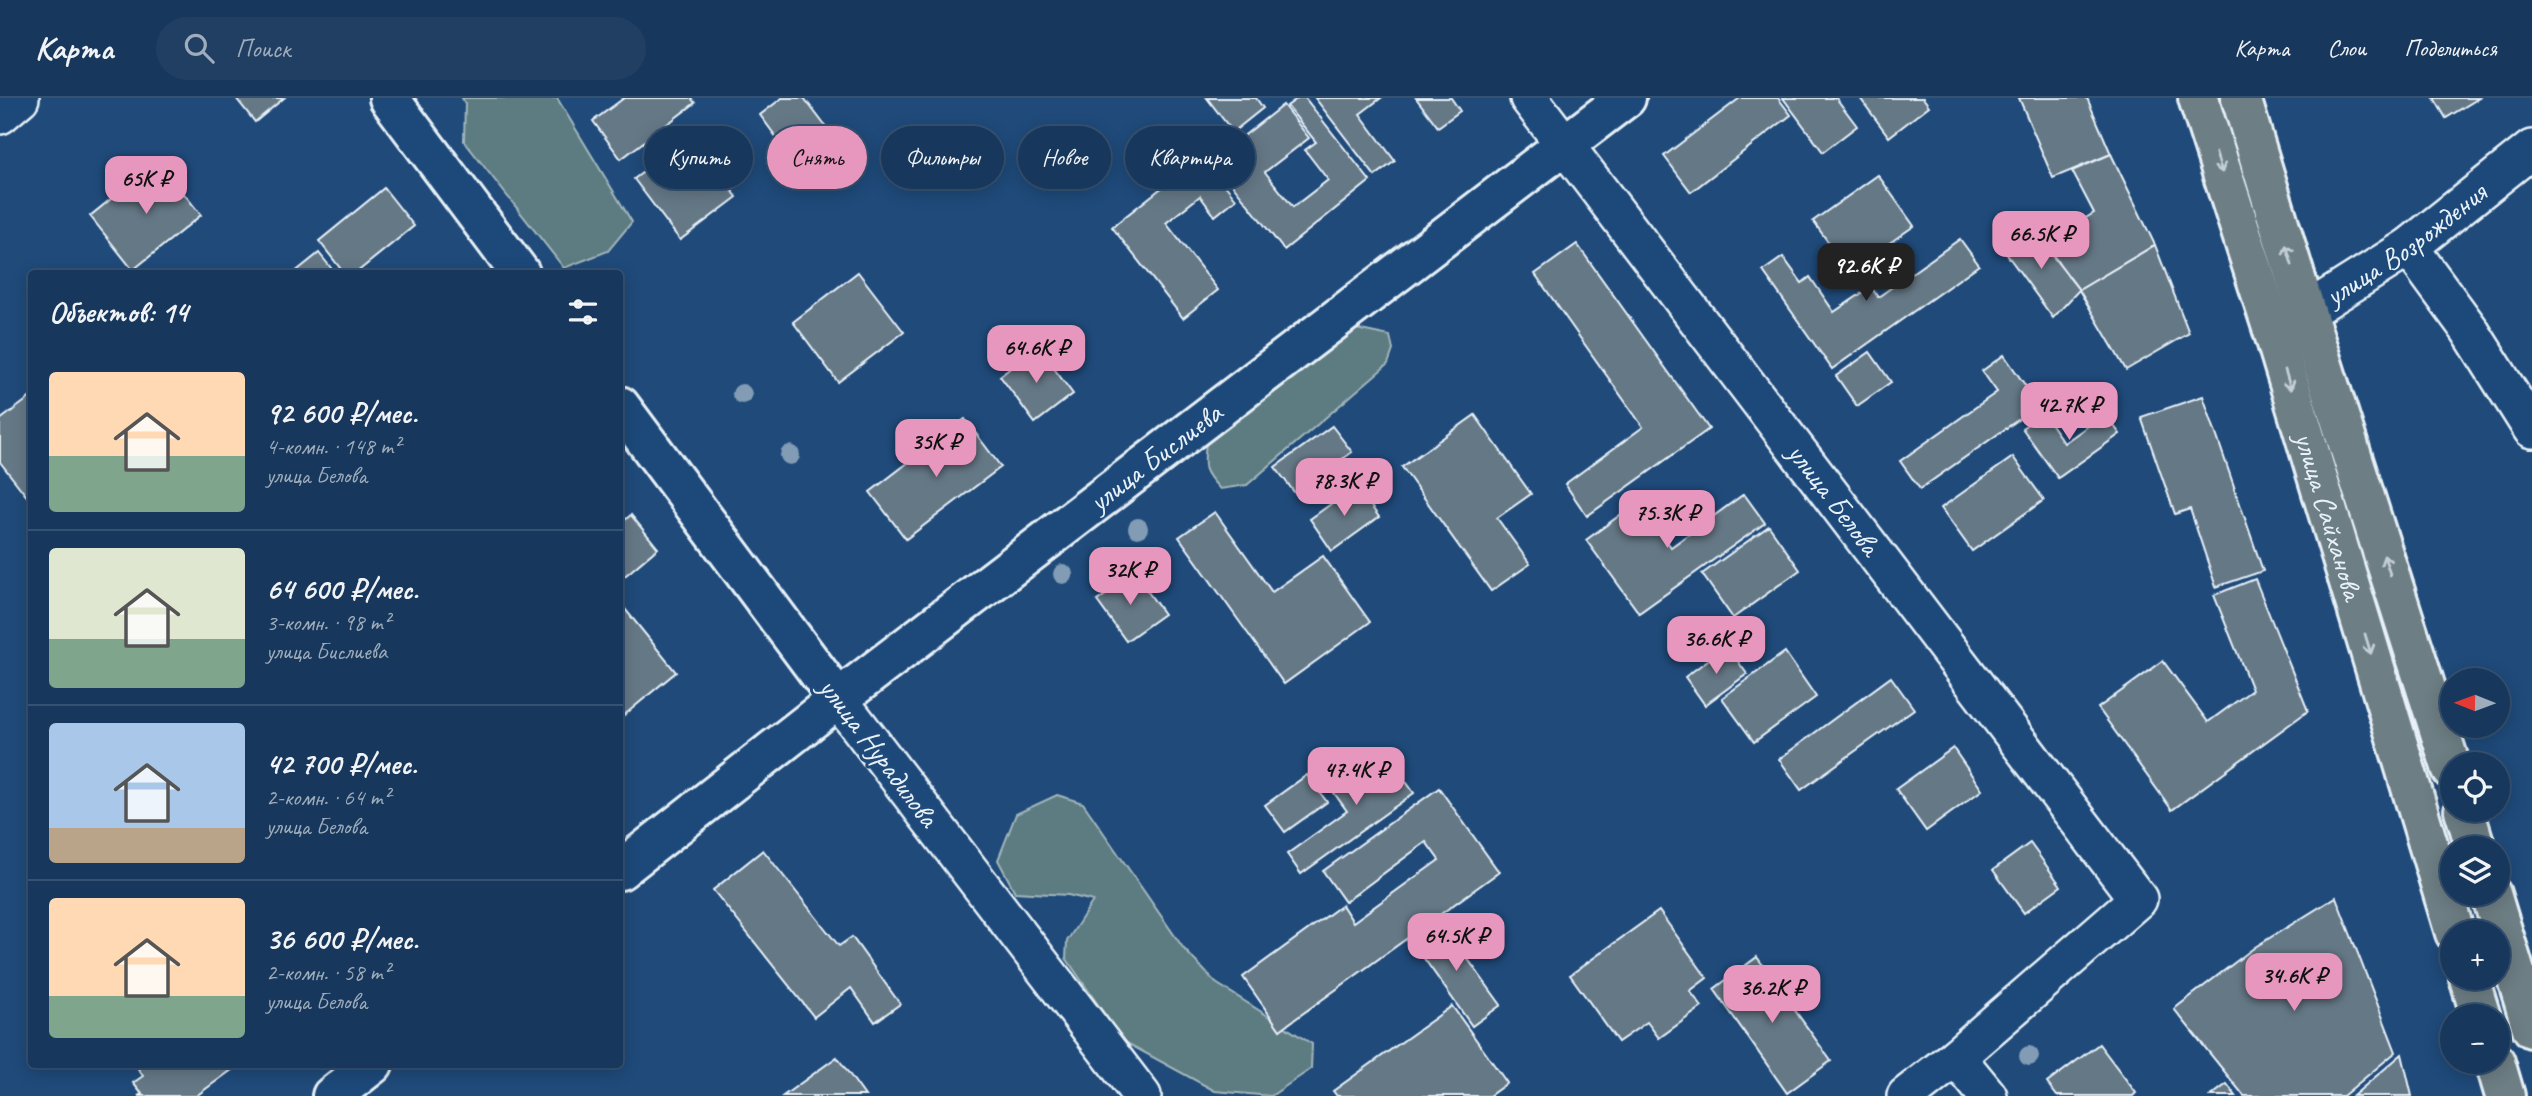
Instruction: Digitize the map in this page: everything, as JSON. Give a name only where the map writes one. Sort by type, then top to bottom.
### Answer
[{"type":"main road","name":"улица Сайханова","points":[[2198,98],[2275,337],[2451,920]]},
{"type":"main road","name":"улица Сайханова","points":[[2241,98],[2446,752]]},
{"type":"main road","points":[[2495,906],[2532,1028]]},
{"type":"main road","points":[[2498,1074],[2505,1096]]},
{"type":"street","points":[[0,115],[20,98]]},
{"type":"street","points":[[389,98],[518,270]]},
{"type":"street","name":"улица Белова","points":[[1529,98],[2138,899],[1956,1057]]},
{"type":"street","name":"улица Бислиева","points":[[623,868],[838,699],[1626,98]]},
{"type":"street","name":"улица Возрождения","points":[[2275,337],[2306,312],[2409,247],[2532,149]]},
{"type":"street","points":[[2409,247],[2469,329],[2532,429]]},
{"type":"street","name":"улица Нурадилова","points":[[623,410],[838,699],[1142,1096]]},
{"type":"street","points":[[1906,1096],[1956,1057],[1988,1096]]},
{"type":"street","points":[[332,1096],[368,1068]]},
{"type":"green space","points":[[462,98],[557,98],[632,222],[608,251],[564,268],[464,141],[465,103]]},
{"type":"green space","points":[[1356,329],[1390,336],[1393,350],[1388,364],[1247,485],[1220,489],[1206,469],[1206,443],[1326,342]]},
{"type":"green space","points":[[1057,795],[1083,803],[1184,949],[1216,983],[1312,1044],[1311,1069],[1271,1096],[1215,1091],[1123,1041],[1066,958],[1067,941],[1093,901],[1068,895],[1015,892],[998,860],[1016,814]]},
{"type":"building","points":[[236,98],[284,98],[255,122]]},
{"type":"building","points":[[624,98],[691,98],[695,103],[665,126],[644,126],[644,142],[621,159],[593,121]]},
{"type":"building","points":[[782,98],[804,98],[825,126],[768,126],[760,115]]},
{"type":"building","points":[[1207,98],[1256,98],[1263,108],[1240,126],[1228,126]]},
{"type":"building","points":[[1298,98],[1305,98],[1370,181],[1284,250],[1236,189],[1255,189],[1255,127],[1283,105],[1309,138],[1265,172],[1293,207],[1328,180],[1305,150],[1316,142],[1287,106]]},
{"type":"building","points":[[1315,98],[1381,98],[1360,114],[1395,161],[1375,176]]},
{"type":"building","points":[[1416,98],[1451,98],[1460,111],[1438,127]]},
{"type":"building","points":[[1740,98],[1778,98],[1791,115],[1691,192],[1664,156]]},
{"type":"building","points":[[1783,98],[1836,98],[1857,126],[1823,152]]},
{"type":"building","points":[[1860,98],[1923,98],[1929,106],[1889,137]]},
{"type":"building","points":[[2019,98],[2087,98],[2111,154],[2053,178]]},
{"type":"building","points":[[2434,98],[2479,98],[2446,118]]},
{"type":"building","points":[[2111,154],[2155,245],[2079,290],[2044,243],[2094,213],[2072,171]]},
{"type":"building","points":[[158,161],[201,215],[133,270],[90,216]]},
{"type":"building","points":[[644,171],[644,189],[731,189],[737,197],[680,240],[634,179]]},
{"type":"building","points":[[1878,175],[1914,226],[1849,271],[1813,221]]},
{"type":"building","points":[[384,188],[414,226],[360,270],[342,270],[319,241]]},
{"type":"building","points":[[1160,189],[1228,189],[1236,199],[1215,216],[1200,196],[1166,223],[1218,290],[1183,318],[1112,227]]},
{"type":"building","points":[[2029,226],[2079,290],[2053,318],[2003,249]]},
{"type":"building","points":[[1960,239],[1979,265],[1832,369],[1763,271],[1783,257],[1802,283],[1810,277],[1834,312],[1871,287],[1878,297]]},
{"type":"building","points":[[1577,244],[1709,429],[1587,516],[1565,484],[1643,427],[1535,274]]},
{"type":"building","points":[[2155,245],[2189,333],[2126,370],[2079,290]]},
{"type":"building","points":[[319,253],[333,270],[298,270]]},
{"type":"building","points":[[858,272],[904,332],[838,382],[793,322]]},
{"type":"building","points":[[1038,347],[1073,394],[1035,423],[1000,376]]},
{"type":"building","points":[[1870,352],[1891,382],[1857,406],[1836,376]]},
{"type":"building","points":[[2004,355],[2039,405],[1920,489],[1900,461],[1997,392],[1982,371]]},
{"type":"building","points":[[2203,396],[2263,571],[2216,587],[2190,509],[2175,514],[2141,417]]},
{"type":"building","points":[[28,399],[28,498],[0,462],[0,420]]},
{"type":"building","points":[[2043,413],[2064,443],[2105,414],[2120,434],[2058,478],[2022,428]]},
{"type":"building","points":[[1475,415],[1531,494],[1497,518],[1530,564],[1491,591],[1402,467]]},
{"type":"building","points":[[965,419],[1001,467],[906,539],[870,492]]},
{"type":"building","points":[[1332,426],[1352,452],[1295,493],[1275,467]]},
{"type":"building","points":[[2013,457],[2044,500],[1972,551],[1941,508]]},
{"type":"building","points":[[1356,486],[1379,517],[1332,551],[1310,519]]},
{"type":"building","points":[[1744,494],[1765,523],[1639,613],[1586,540],[1638,502],[1671,547]]},
{"type":"building","points":[[1215,512],[1272,592],[1323,556],[1370,622],[1284,684],[1179,537]]},
{"type":"building","points":[[631,515],[658,548],[623,577],[623,522]]},
{"type":"building","points":[[1769,526],[1800,570],[1733,618],[1702,574]]},
{"type":"building","points":[[1135,574],[1164,614],[1126,641],[1097,601]]},
{"type":"building","points":[[2255,579],[2308,711],[2172,810],[2098,708],[2163,661],[2208,722],[2252,690],[2214,595]]},
{"type":"building","points":[[625,609],[676,672],[623,716]]},
{"type":"building","points":[[1727,646],[1747,674],[1705,705],[1685,677]]},
{"type":"building","points":[[1785,652],[1816,697],[1754,742],[1722,698]]},
{"type":"building","points":[[1891,677],[1914,709],[1801,790],[1779,759]]},
{"type":"building","points":[[1382,748],[1414,793],[1301,874],[1287,854],[1347,811],[1329,786]]},
{"type":"building","points":[[1953,748],[1982,790],[1926,831],[1896,789]]},
{"type":"building","points":[[1307,775],[1327,802],[1285,832],[1265,805]]},
{"type":"building","points":[[1439,788],[1499,872],[1280,1030],[1243,977],[1342,905],[1353,922],[1439,860],[1426,842],[1345,902],[1323,871]]},
{"type":"building","points":[[2030,843],[2061,886],[2024,913],[1993,870]]},
{"type":"building","points":[[763,850],[839,946],[852,937],[900,1004],[875,1022],[851,988],[814,1017],[713,890]]},
{"type":"building","points":[[2336,897],[2396,1052],[2343,1096],[2244,1096],[2174,1009],[2255,947]]},
{"type":"building","points":[[1659,911],[1707,978],[1690,991],[1702,1007],[1659,1038],[1647,1022],[1618,1042],[1570,975]]},
{"type":"building","points":[[1439,919],[1501,1005],[1472,1026],[1411,940]]},
{"type":"building","points":[[1757,957],[1831,1061],[1787,1093],[1714,989]]},
{"type":"building","points":[[1452,1006],[1507,1083],[1489,1096],[1337,1096],[1333,1091]]},
{"type":"building","points":[[2099,1044],[2136,1093],[2133,1096],[2057,1096],[2047,1083]]},
{"type":"building","points":[[2402,1054],[2412,1096],[2353,1096]]},
{"type":"building","points":[[837,1057],[865,1096],[783,1096]]},
{"type":"building","points":[[138,1068],[234,1068],[196,1096],[138,1096],[142,1094],[133,1083],[143,1076]]},
{"type":"building","points":[[2227,1084],[2236,1096],[2211,1096]]}]
